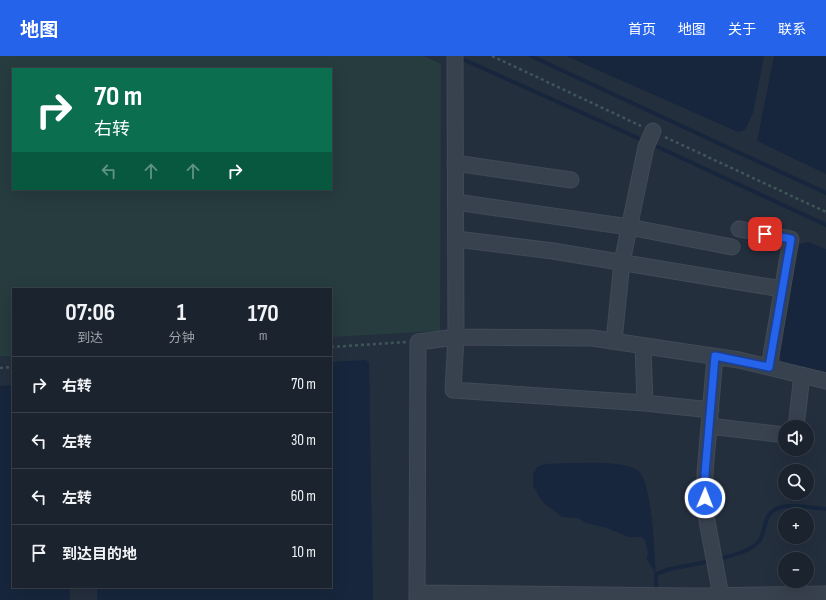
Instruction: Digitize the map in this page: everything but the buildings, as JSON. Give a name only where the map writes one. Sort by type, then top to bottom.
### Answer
[{"type":"street","points":[[455,59],[456,337],[454,390],[645,403],[711,410]]},
{"type":"street","points":[[614,341],[622,262],[646,147],[653,131]]},
{"type":"street","points":[[455,163],[571,180]]},
{"type":"street","points":[[456,202],[629,227],[732,247]]},
{"type":"street","points":[[739,229],[791,239],[769,367]]},
{"type":"street","points":[[456,239],[553,251],[782,289]]},
{"type":"street","points":[[826,381],[715,356],[592,338],[456,337],[418,342],[418,596],[721,596],[826,594]]},
{"type":"street","points":[[643,346],[645,403]]},
{"type":"street","points":[[715,356],[705,473],[705,510],[721,596]]},
{"type":"street","points":[[797,420],[802,375]]},
{"type":"street","points":[[709,426],[778,434]]},
{"type":"path","points":[[332,347],[418,342]]},
{"type":"path","points":[[0,368],[12,367]]},
{"type":"green space","points":[[0,56],[424,56],[441,64],[440,331],[332,337],[332,288],[12,288],[12,356],[0,356]]},
{"type":"water","points":[[566,56],[764,56],[753,113],[745,130],[738,132]]},
{"type":"water","points":[[774,56],[826,56],[826,174],[757,141]]},
{"type":"water","points":[[808,242],[826,249],[826,372],[781,363],[780,351],[795,251],[800,244]]},
{"type":"water","points":[[366,360],[369,363],[373,600],[97,600],[97,588],[332,588],[332,362]]},
{"type":"water","points":[[12,385],[12,588],[70,588],[70,600],[0,600],[0,386]]},
{"type":"water","points":[[606,463],[619,464],[637,470],[642,477],[650,502],[656,574],[647,559],[648,552],[645,540],[641,537],[628,537],[607,528],[586,523],[578,518],[562,517],[544,503],[533,486],[533,474],[537,467],[545,464]]},
{"type":"waterway","points":[[531,56],[826,193]]},
{"type":"waterway","points":[[458,57],[638,138]]},
{"type":"waterway","points":[[658,147],[826,225]]},
{"type":"waterway","points":[[717,559],[735,555],[754,546],[761,538],[769,515],[776,509],[793,506],[826,509]]},
{"type":"waterway","points":[[656,593],[656,574],[670,569],[711,561]]},
{"type":"route","points":[[705,498],[705,473],[715,356],[769,367],[791,239],[765,234]]}]
